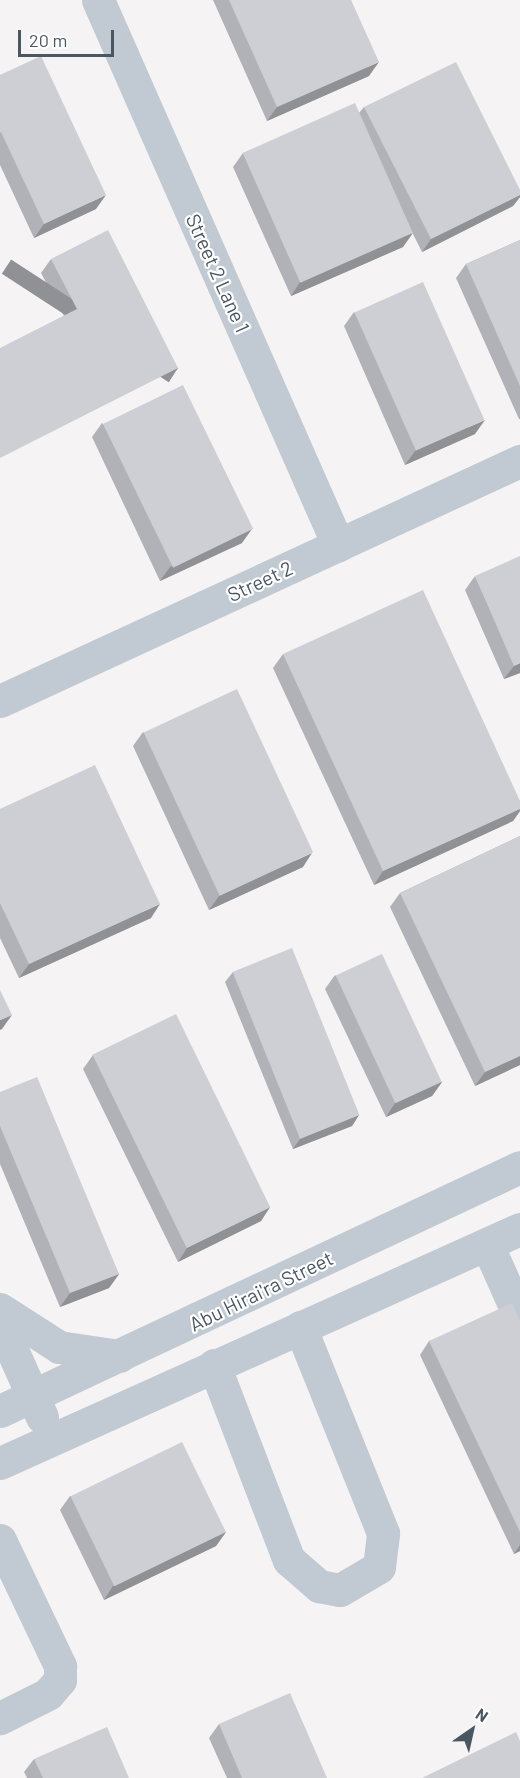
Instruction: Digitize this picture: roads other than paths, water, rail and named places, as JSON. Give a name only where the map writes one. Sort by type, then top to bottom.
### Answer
[{"type":"street","name":"Street 2 Lane 1","points":[[98,0],[338,545]]},
{"type":"street","name":"Street 2","points":[[0,701],[520,461]]},
{"type":"street","name":"Abu Hirai'ra Street","points":[[0,1411],[124,1356],[520,1167]]},
{"type":"street","points":[[0,1463],[520,1229]]},
{"type":"street","points":[[487,1244],[520,1318]]},
{"type":"street","points":[[0,1309],[59,1347],[124,1356]]},
{"type":"street","points":[[0,1323],[52,1438]]},
{"type":"street","points":[[214,1365],[289,1560],[319,1586],[340,1590],[379,1567],[383,1533],[300,1328]]},
{"type":"street","points":[[0,1540],[60,1666],[60,1680],[48,1694],[0,1718]]}]
